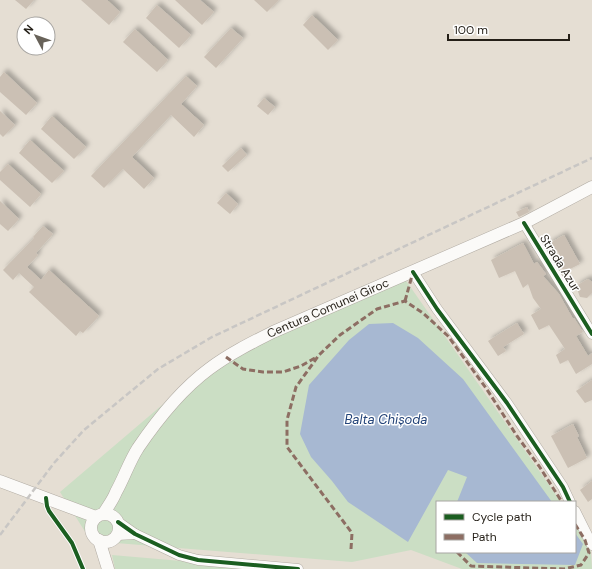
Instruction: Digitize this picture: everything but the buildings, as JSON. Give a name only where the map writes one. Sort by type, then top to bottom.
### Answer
[{"type":"main road","name":"Centura Comunei Giroc","points":[[109,539],[119,531],[104,519],[126,470],[138,448],[181,394],[209,369],[245,346],[266,335],[524,223],[592,187]]},
{"type":"main road","points":[[0,481],[104,519],[92,534],[95,538],[109,539],[109,569]]},
{"type":"street","name":"Strada Azur","points":[[524,223],[592,334]]},
{"type":"street","points":[[413,272],[437,309],[507,403],[563,487],[570,501]]},
{"type":"street","points":[[576,513],[592,545]]},
{"type":"street","points":[[104,519],[186,557],[198,560],[256,567],[298,569]]},
{"type":"street","points":[[109,539],[135,534]]},
{"type":"green space","points":[[402,275],[560,501],[436,501],[436,553],[576,553],[576,523],[581,530],[591,552],[592,569],[462,569],[411,550],[352,562],[91,541],[60,492],[195,377]]},
{"type":"green space","points":[[112,555],[251,567],[249,569],[115,569]]},
{"type":"water","name":"Balta Chișoda","points":[[393,323],[418,338],[463,379],[551,501],[457,501],[467,477],[448,470],[408,542],[348,502],[311,457],[300,434],[309,385],[349,340],[369,324]]},
{"type":"water","points":[[576,534],[583,544],[575,565],[477,563],[466,553],[576,553]]},
{"type":"railway","points":[[0,535],[54,463],[84,430],[158,369],[212,337],[592,158]]},
{"type":"marked path","points":[[405,301],[413,272]]},
{"type":"marked path","points":[[351,549],[352,533],[287,447],[287,420],[296,387],[319,355],[340,335],[377,309],[405,301],[423,313],[448,336],[486,388],[561,501]]},
{"type":"marked path","points":[[226,357],[243,369],[263,372],[283,372],[301,366],[315,358]]},
{"type":"marked path","points":[[458,553],[471,566],[564,569],[581,565],[589,553],[585,540],[576,526]]},
{"type":"cycle path","points":[[524,223],[592,334]]},
{"type":"cycle path","points":[[413,272],[437,309],[507,403],[563,487],[570,501]]},
{"type":"cycle path","points":[[46,498],[49,511],[72,543],[83,569]]},
{"type":"cycle path","points":[[118,522],[135,534],[179,555],[198,560],[298,569]]}]
